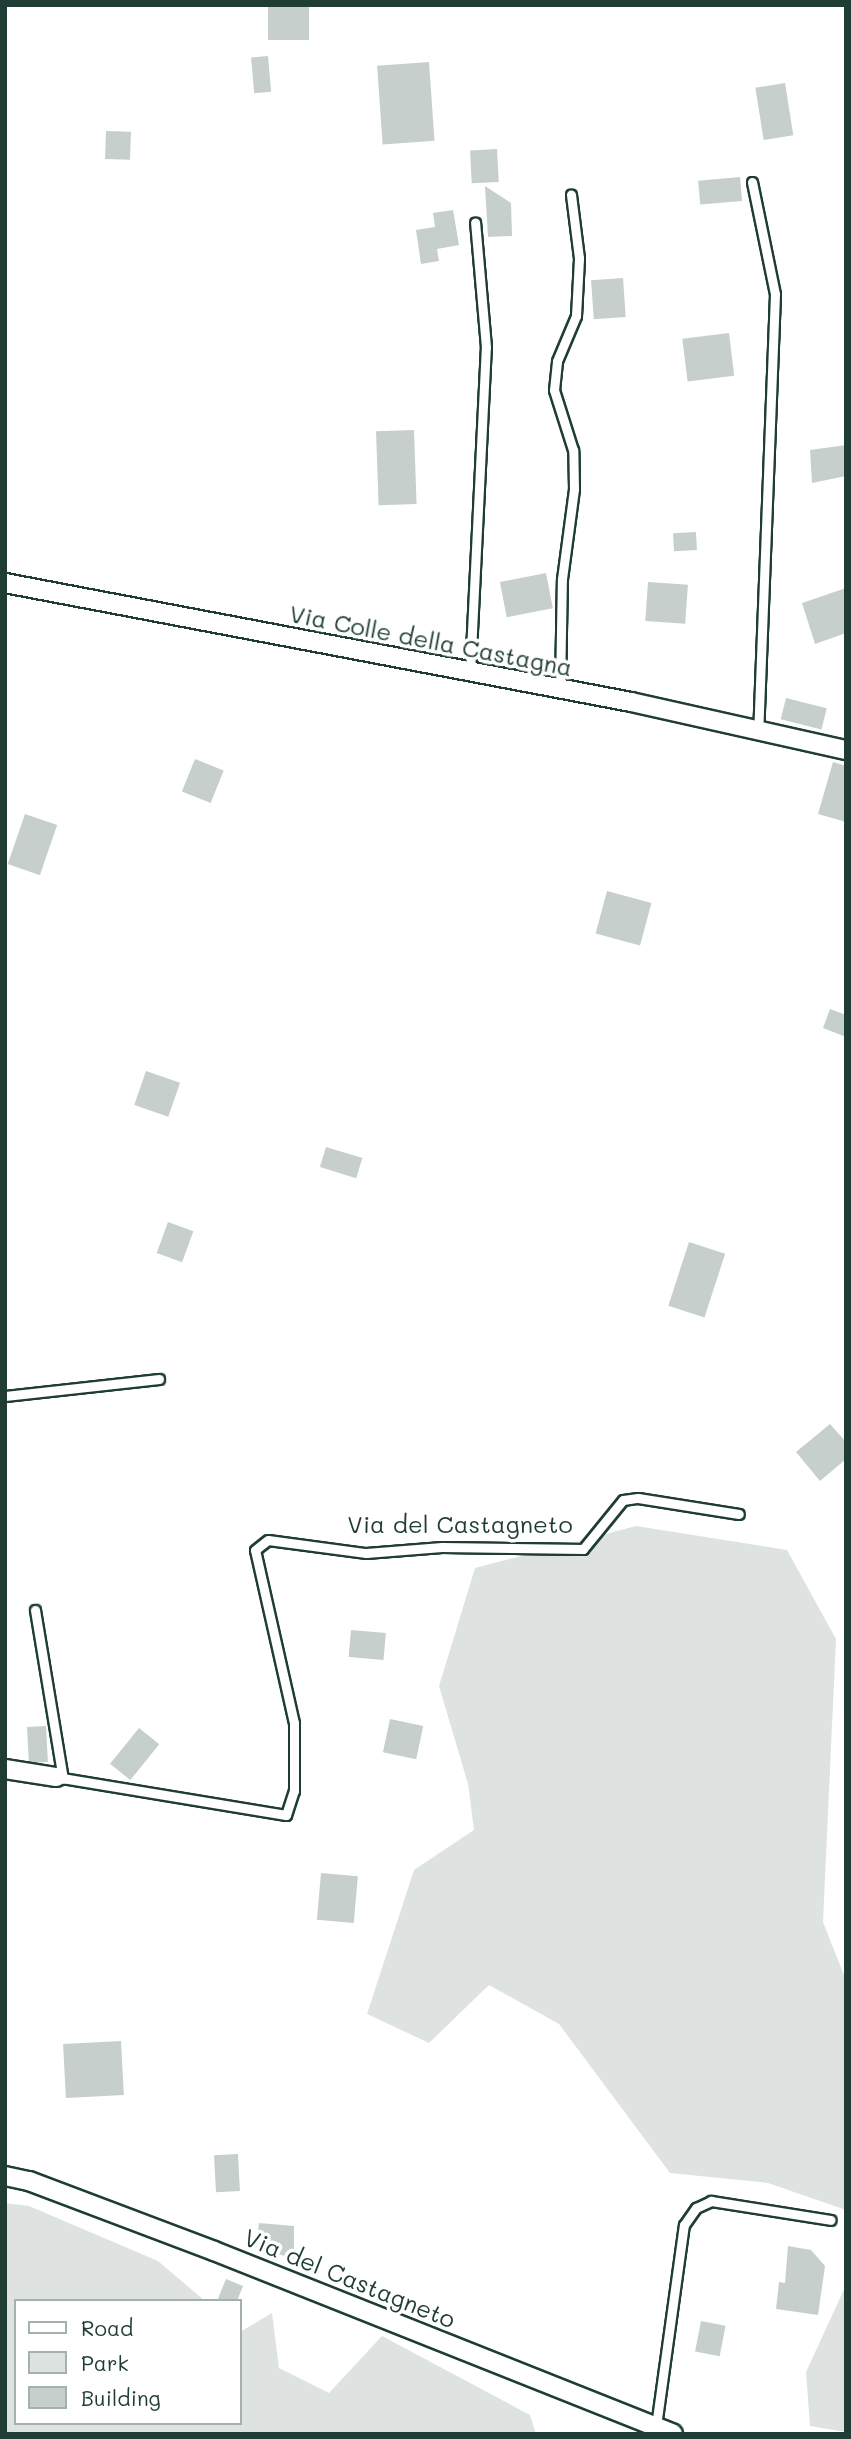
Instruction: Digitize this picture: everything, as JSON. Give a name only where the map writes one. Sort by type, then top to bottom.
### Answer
[{"type":"street","name":"Via Colle della Castagna","points":[[5,583],[559,689],[846,750]]},
{"type":"street","name":"Via del Castagneto","points":[[5,1769],[60,1778]]},
{"type":"street","name":"Via del Castagneto","points":[[5,2176],[29,2181],[214,2250],[673,2434]]},
{"type":"lane","points":[[752,182],[775,294],[758,730]]},
{"type":"lane","points":[[559,689],[562,579],[574,489],[573,450],[554,390],[557,360],[576,316],[579,258],[571,195]]},
{"type":"lane","points":[[470,673],[486,347],[475,222]]},
{"type":"lane","points":[[5,1396],[159,1379]]},
{"type":"lane","name":"Via del Castagneto","points":[[60,1778],[286,1815],[294,1791],[294,1723],[255,1550],[268,1540],[366,1553],[442,1547],[583,1549],[624,1500],[638,1498],[739,1514]]},
{"type":"lane","points":[[36,1610],[60,1778]]},
{"type":"lane","points":[[656,2426],[684,2225],[696,2208],[711,2201],[831,2220]]},
{"type":"green space","points":[[636,1526],[787,1550],[836,1639],[823,1922],[846,1980],[846,2210],[768,2183],[670,2173],[559,2024],[489,1985],[429,2043],[367,2014],[414,1870],[474,1830],[468,1784],[439,1686],[475,1568]]},
{"type":"green space","points":[[5,2203],[29,2206],[158,2261],[203,2299],[14,2299],[14,2425],[242,2425],[242,2331],[272,2313],[279,2368],[329,2393],[382,2336],[530,2415],[536,2434],[5,2434]]},
{"type":"green space","points":[[846,2285],[846,2432],[810,2426],[806,2372]]},
{"type":"building","points":[[268,5],[309,5],[309,40],[268,40]]},
{"type":"building","points":[[268,56],[271,92],[254,93],[251,57]]},
{"type":"building","points":[[429,62],[435,141],[383,144],[377,66]]},
{"type":"building","points":[[785,83],[793,135],[764,140],[755,88]]},
{"type":"building","points":[[106,131],[131,132],[130,160],[105,159]]},
{"type":"building","points":[[497,149],[499,182],[472,183],[470,150]]},
{"type":"building","points":[[740,177],[742,201],[700,205],[698,181]]},
{"type":"building","points":[[485,186],[511,203],[512,236],[488,237]]},
{"type":"building","points":[[453,210],[459,245],[437,249],[439,261],[421,264],[416,230],[435,227],[433,213]]},
{"type":"building","points":[[623,278],[626,317],[594,319],[591,280]]},
{"type":"building","points":[[729,333],[734,376],[688,381],[682,339]]},
{"type":"building","points":[[414,430],[417,504],[379,505],[376,431]]},
{"type":"building","points":[[846,445],[846,476],[812,483],[810,450]]},
{"type":"building","points":[[696,532],[697,550],[674,551],[673,533]]},
{"type":"building","points":[[546,573],[553,608],[507,617],[500,582]]},
{"type":"building","points":[[648,582],[688,585],[685,624],[645,621]]},
{"type":"building","points":[[846,588],[846,633],[815,644],[802,603]]},
{"type":"building","points":[[786,698],[827,708],[821,730],[781,719]]},
{"type":"building","points":[[195,759],[224,771],[211,803],[182,791]]},
{"type":"building","points":[[833,762],[846,766],[846,822],[818,814]]},
{"type":"building","points":[[25,814],[57,825],[40,875],[8,864]]},
{"type":"building","points":[[607,891],[651,903],[640,945],[596,934]]},
{"type":"building","points":[[830,1009],[846,1015],[846,1037],[823,1028]]},
{"type":"building","points":[[146,1071],[180,1083],[168,1117],[134,1105]]},
{"type":"building","points":[[326,1147],[362,1158],[356,1178],[320,1167]]},
{"type":"building","points":[[168,1222],[193,1231],[182,1262],[157,1253]]},
{"type":"building","points":[[689,1242],[725,1254],[704,1317],[668,1306]]},
{"type":"building","points":[[830,1424],[846,1442],[846,1459],[820,1481],[796,1452]]},
{"type":"building","points":[[351,1630],[386,1633],[384,1660],[349,1657]]},
{"type":"building","points":[[390,1719],[423,1726],[416,1759],[383,1752]]},
{"type":"building","points":[[46,1726],[48,1762],[29,1763],[27,1727]]},
{"type":"building","points":[[139,1728],[159,1744],[130,1780],[110,1764]]},
{"type":"building","points":[[321,1873],[358,1876],[354,1923],[317,1920]]},
{"type":"building","points":[[121,2041],[124,2095],[66,2098],[63,2044]]},
{"type":"building","points":[[238,2154],[240,2191],[216,2192],[214,2155]]},
{"type":"building","points":[[259,2223],[294,2226],[294,2259],[256,2247]]},
{"type":"building","points":[[788,2246],[811,2250],[825,2266],[818,2315],[776,2309],[779,2282],[785,2283]]},
{"type":"building","points":[[226,2279],[243,2286],[238,2299],[218,2299]]},
{"type":"building","points":[[701,2321],[726,2326],[720,2356],[695,2351]]}]
